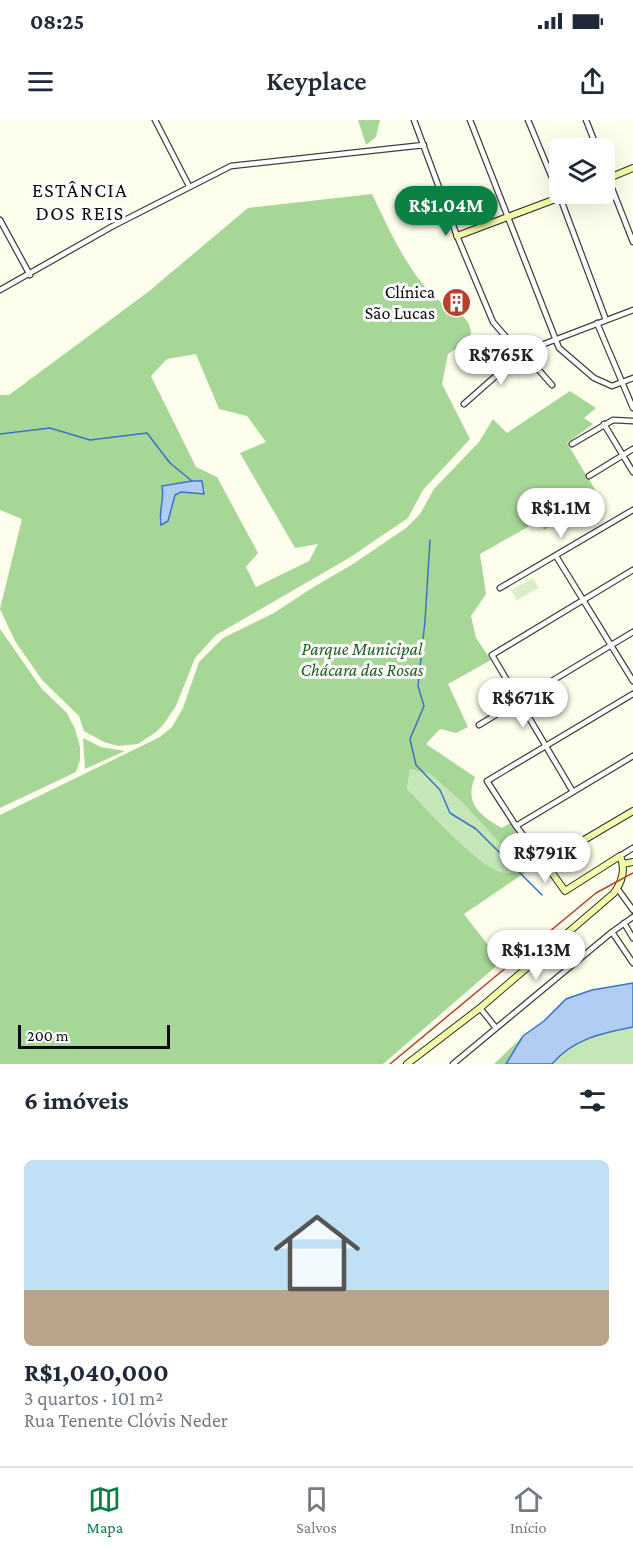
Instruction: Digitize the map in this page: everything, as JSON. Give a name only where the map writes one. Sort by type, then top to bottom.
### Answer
[{"type":"street","points":[[155,120],[189,186]]},
{"type":"street","points":[[414,120],[457,236],[492,321],[507,337]]},
{"type":"street","points":[[470,120],[559,348],[594,378],[612,386],[633,378]]},
{"type":"street","points":[[528,120],[549,171]]},
{"type":"street","points":[[586,120],[593,138]]},
{"type":"street","points":[[0,290],[113,226],[231,166],[424,146]]},
{"type":"street","points":[[615,175],[633,168]]},
{"type":"street","points":[[615,200],[633,242]]},
{"type":"street","points":[[457,236],[549,201]]},
{"type":"street","points":[[563,204],[606,320]]},
{"type":"street","points":[[0,220],[30,275]]},
{"type":"street","points":[[464,404],[523,352],[633,310]]},
{"type":"street","points":[[597,323],[622,382],[631,395],[633,408]]},
{"type":"street","points":[[523,352],[552,385]]},
{"type":"street","points":[[572,444],[604,423],[613,420],[633,421]]},
{"type":"street","points":[[604,423],[633,472]]},
{"type":"street","points":[[589,476],[633,449]]},
{"type":"street","points":[[500,588],[633,510]]},
{"type":"street","points":[[556,556],[633,681]]},
{"type":"street","points":[[573,792],[492,654],[633,570]]},
{"type":"street","points":[[479,725],[633,632]]},
{"type":"street","points":[[633,694],[488,781],[516,826],[565,891],[633,848]]},
{"type":"street","points":[[516,826],[633,756]]},
{"type":"street","points":[[545,863],[633,811]]},
{"type":"street","points":[[407,1064],[480,1008],[617,888],[622,878],[623,864],[620,856]]},
{"type":"street","points":[[623,864],[633,862]]},
{"type":"street","points":[[617,888],[633,910]]},
{"type":"street","points":[[453,1064],[633,917]]},
{"type":"street","points":[[624,923],[633,938]]},
{"type":"street","points":[[612,932],[633,963]]},
{"type":"street","points":[[480,1008],[496,1028]]},
{"type":"green space","points":[[358,120],[380,120],[376,137],[366,145]]},
{"type":"green space","points":[[372,194],[400,250],[417,277],[438,300],[461,315],[469,324],[471,339],[448,354],[442,384],[470,439],[423,490],[408,518],[349,558],[216,635],[195,658],[176,706],[163,725],[138,744],[118,746],[104,742],[84,731],[79,716],[42,680],[15,641],[0,609],[22,519],[0,510],[0,395],[9,395],[148,292],[248,208]],"holes":[[[196,354],[219,409],[247,416],[266,442],[240,453],[295,548],[318,544],[309,561],[256,587],[246,567],[258,553],[217,477],[196,467],[151,376],[167,359]],[[205,489],[204,493],[181,492],[175,495],[168,521],[159,522],[164,493]]]},
{"type":"green space","name":"Parque Municipal Chácara das Rosas","points":[[570,391],[596,408],[584,418],[593,424],[567,443],[600,498],[544,530],[540,520],[480,554],[486,594],[471,616],[476,638],[491,660],[448,684],[468,727],[456,733],[440,729],[426,744],[475,777],[471,795],[476,808],[502,828],[510,823],[539,863],[464,914],[501,962],[383,1064],[0,1064],[0,815],[160,737],[172,727],[183,708],[199,662],[223,638],[274,613],[406,528],[420,514],[434,489],[479,442],[493,419],[507,433]],"holes":[[[410,769],[430,774],[463,803],[522,867],[507,873],[501,872],[479,859],[407,789]]]},
{"type":"green space","points":[[533,578],[539,588],[517,600],[511,590]]},
{"type":"green space","points":[[0,629],[42,689],[67,713],[80,747],[80,760],[76,772],[0,808]]},
{"type":"green space","points":[[83,738],[101,747],[125,751],[85,769]]},
{"type":"green space","points":[[410,769],[430,774],[463,803],[523,867],[512,872],[501,872],[466,848],[407,789]]},
{"type":"green space","points":[[633,1027],[633,1064],[552,1064],[560,1055],[589,1038]]},
{"type":"green space","points":[[523,1036],[506,1064],[494,1064]]},
{"type":"water","points":[[202,481],[204,494],[181,492],[175,495],[168,521],[161,525],[162,486]]},
{"type":"water","points":[[633,983],[633,1027],[589,1038],[560,1055],[552,1064],[506,1064],[523,1036],[544,1021],[566,999],[592,990]]},
{"type":"waterway","points":[[0,434],[50,428],[90,440],[147,433],[170,463],[192,481]]},
{"type":"waterway","points":[[430,540],[418,686],[424,706],[410,739],[416,765],[440,790],[450,813],[476,829],[542,895]]},
{"type":"railway","points":[[390,1064],[596,893],[633,873]]},
{"type":"place","name":"Clínica São Lucas","points":[[456,302]]},
{"type":"district","name":"ESTÂNCIA DOS REIS","points":[[80,202]]}]
